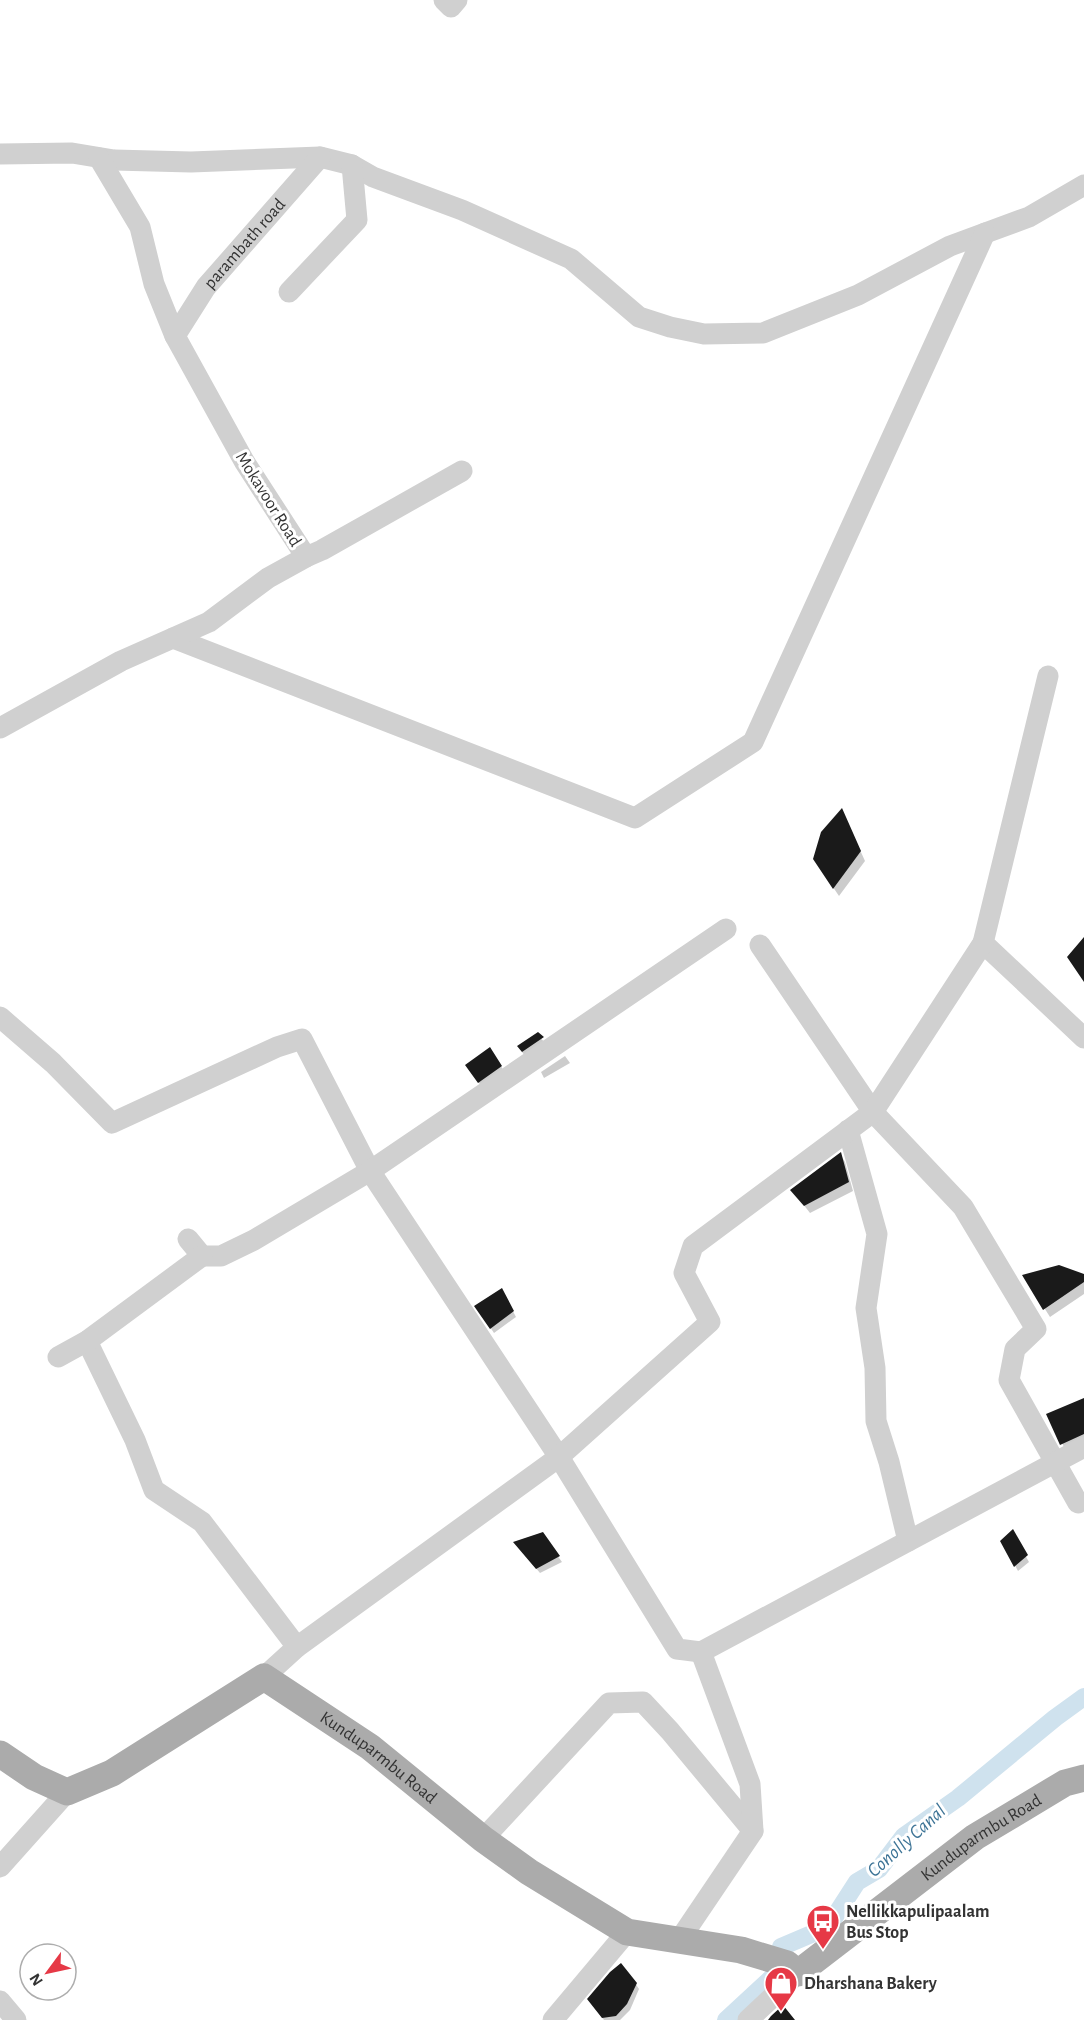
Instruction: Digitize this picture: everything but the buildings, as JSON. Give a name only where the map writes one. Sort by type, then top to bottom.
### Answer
[{"type":"main road","points":[[0,1754],[34,1777],[67,1792],[112,1773],[264,1677]]},
{"type":"main road","name":"Kunduparmbu Road","points":[[264,1677],[370,1747],[483,1839],[529,1872],[627,1932],[723,1946],[783,1965],[975,1837],[1078,1776]]},
{"type":"street","points":[[444,0],[452,8],[457,0]]},
{"type":"street","points":[[0,154],[72,153],[114,160],[190,162],[320,156],[352,165],[373,177],[462,210],[571,259],[639,317],[670,327],[704,334],[763,333],[858,295],[950,246],[1029,217],[1084,185]]},
{"type":"street","name":"parambath road","points":[[175,336],[206,287],[320,156]]},
{"type":"street","name":"Mokavoor Road","points":[[0,728],[121,661],[209,622],[268,578],[306,556],[244,461],[175,336],[154,284],[140,227],[99,158]]},
{"type":"street","points":[[289,292],[357,220],[352,165]]},
{"type":"street","points":[[173,638],[635,818],[753,741],[985,233]]},
{"type":"street","points":[[306,556],[322,550],[462,471]]},
{"type":"street","points":[[264,1677],[297,1647],[559,1457],[710,1322],[684,1273],[693,1246],[873,1112],[983,943],[1048,676]]},
{"type":"street","points":[[58,1357],[87,1341],[202,1256],[221,1256],[254,1240],[370,1171],[726,929]]},
{"type":"street","points":[[983,943],[1084,1038]]},
{"type":"street","points":[[760,945],[873,1112],[963,1207],[1036,1329],[1015,1349],[1009,1380],[1078,1503]]},
{"type":"street","points":[[0,1017],[53,1063],[112,1123],[278,1047],[302,1039],[370,1171],[559,1457],[677,1649],[701,1652],[1084,1447]]},
{"type":"street","points":[[849,1130],[877,1234],[866,1308],[874,1368],[876,1421],[889,1462],[908,1541]]},
{"type":"street","points":[[188,1239],[202,1256]]},
{"type":"street","points":[[87,1341],[135,1440],[154,1490],[202,1522],[297,1647]]},
{"type":"street","points":[[680,1940],[753,1831],[750,1784],[701,1652]]},
{"type":"street","points":[[483,1839],[609,1703],[643,1702],[753,1831]]},
{"type":"street","points":[[0,1867],[67,1792]]},
{"type":"street","points":[[553,2020],[627,1932]]},
{"type":"street","points":[[748,2020],[783,1965]]},
{"type":"street","points":[[0,2001],[16,2020]]},
{"type":"waterway","name":"Conolly Canal","points":[[726,2020],[777,1973],[781,1947],[828,1927],[857,1882],[879,1869],[904,1836],[958,1798],[1084,1697]]},
{"type":"place","name":"Nellikkapulipaalam Bus Stop","points":[[823,1950]]},
{"type":"place","name":"Dharshana Bakery","points":[[781,2012]]}]
